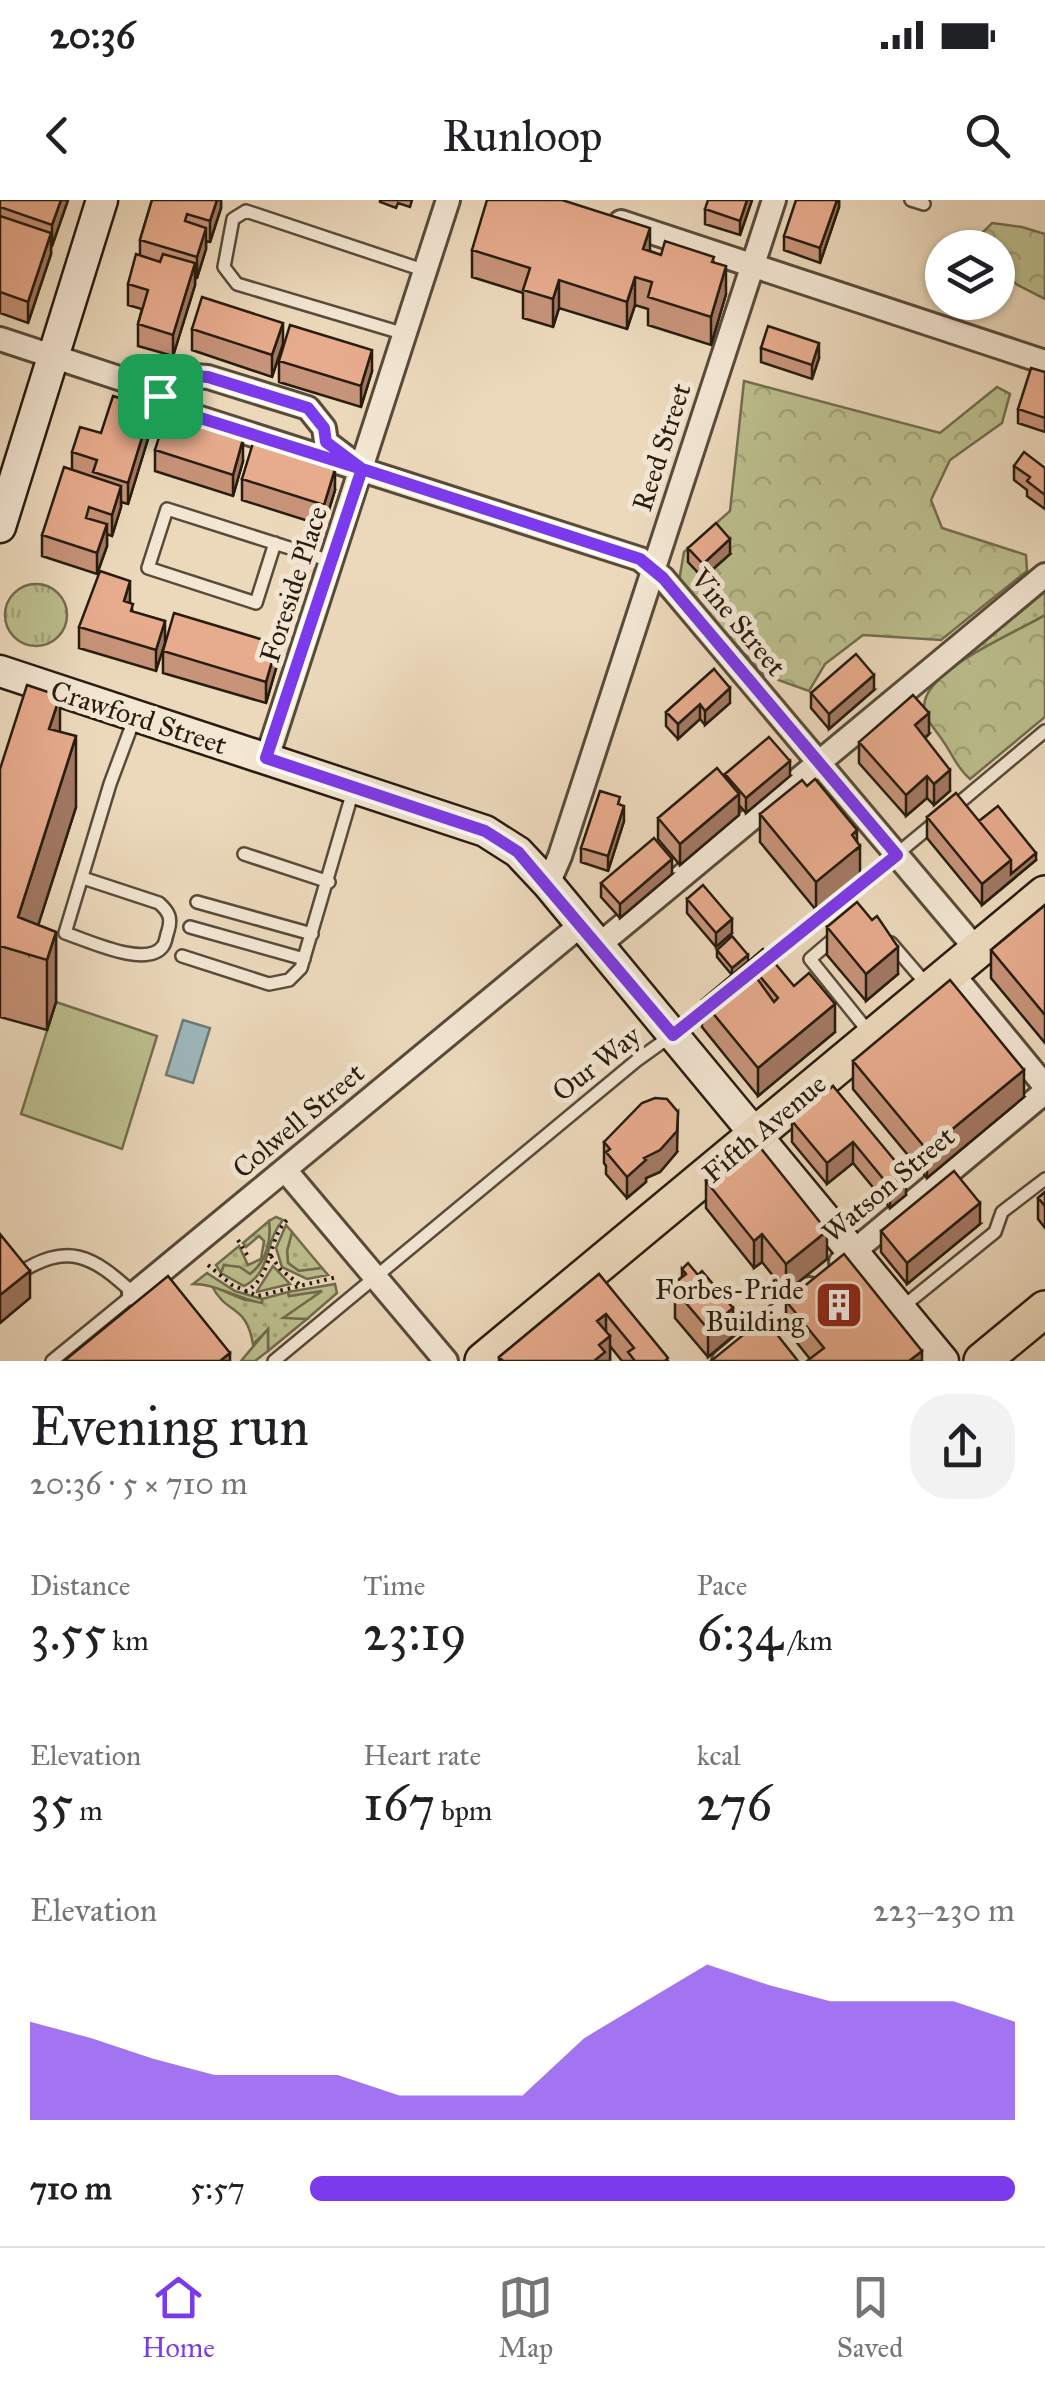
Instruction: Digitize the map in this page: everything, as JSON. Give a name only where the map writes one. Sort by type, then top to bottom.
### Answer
[{"type":"main road","name":"Fifth Avenue","points":[[483,1361],[1045,894]]},
{"type":"main road","points":[[982,1361],[1045,1309]]},
{"type":"street","points":[[0,527],[102,200]]},
{"type":"street","name":"Foreside Place","points":[[266,758],[448,200]]},
{"type":"street","name":"Reed Street","points":[[548,884],[774,200]]},
{"type":"street","points":[[592,212],[1045,362]]},
{"type":"street","points":[[0,339],[137,384],[193,376],[292,402],[316,414],[326,442],[362,469]]},
{"type":"street","points":[[183,412],[176,396],[193,376]]},
{"type":"street","name":"Vine Street","points":[[137,384],[183,412],[640,559],[652,568],[897,855],[953,970],[1045,1089]]},
{"type":"street","points":[[301,451],[314,442],[318,429],[316,414]]},
{"type":"street","name":"Colwell Street","points":[[134,1294],[284,1170],[820,764],[1045,575]]},
{"type":"street","name":"Crawford Street","points":[[0,672],[485,831],[518,852],[943,1361]]},
{"type":"street","name":"Watson Street","points":[[724,1361],[1045,1089]]},
{"type":"street","points":[[284,1170],[446,1361]]},
{"type":"lane","points":[[405,334],[238,284],[224,267],[233,219],[246,211],[426,272]]},
{"type":"lane","points":[[275,543],[256,603],[148,568],[167,509],[275,543],[333,562]]},
{"type":"lane","points":[[83,878],[160,903],[168,912],[170,923],[162,946],[153,954],[140,957],[66,932],[110,784],[135,716]]},
{"type":"lane","points":[[747,978],[1045,730]]},
{"type":"lane","points":[[182,956],[269,984],[290,980],[302,968],[354,787]]},
{"type":"lane","points":[[244,854],[328,882]]},
{"type":"lane","points":[[197,902],[312,934]]},
{"type":"lane","points":[[850,924],[810,959],[873,1037]]},
{"type":"lane","points":[[190,927],[304,959]]},
{"type":"lane","points":[[886,938],[953,970]]},
{"type":"lane","name":"Our Way","points":[[274,1361],[636,1060],[717,1002]]},
{"type":"lane","points":[[900,1309],[995,1232],[1002,1212],[1045,1178]]},
{"type":"lane","points":[[12,1277],[48,1258],[78,1255],[100,1264],[134,1294]]},
{"type":"lane","name":"Colwell Street","points":[[52,1361],[134,1294]]},
{"type":"path","points":[[245,1292],[264,1275],[279,1228],[288,1219]]},
{"type":"path","points":[[238,1240],[247,1255]]},
{"type":"path","points":[[271,1256],[280,1269],[302,1286]]},
{"type":"path","points":[[208,1265],[245,1292],[265,1295],[336,1278]]},
{"type":"green space","points":[[992,223],[1045,234],[1045,299],[1015,283],[1015,230],[985,230]]},
{"type":"green space","points":[[744,381],[940,433],[997,387],[1010,394],[1002,423],[950,460],[931,500],[942,528],[1026,555],[1027,571],[941,640],[863,635],[825,664],[809,691],[764,675],[679,581],[684,552],[730,511]]},
{"type":"green space","points":[[36,584],[58,593],[67,615],[58,637],[36,646],[14,637],[5,615],[14,593]]},
{"type":"green space","points":[[1045,591],[1045,615],[961,661]]},
{"type":"green space","points":[[1045,615],[1045,717],[970,779],[926,716],[928,693],[939,679],[974,653]]},
{"type":"green space","points":[[56,1002],[157,1036],[122,1149],[21,1114]]},
{"type":"green space","points":[[276,1217],[283,1220],[264,1265],[253,1280],[244,1286],[221,1273],[224,1265],[240,1267],[250,1274],[256,1269],[267,1250],[269,1221]]},
{"type":"green space","points":[[269,1221],[267,1250],[256,1269],[250,1274],[224,1265],[221,1273],[216,1265],[239,1246],[248,1265],[261,1259],[264,1241],[259,1236],[246,1247],[243,1243]]},
{"type":"green space","points":[[286,1225],[292,1232],[288,1263],[299,1271],[322,1268],[328,1275],[307,1279],[282,1267],[276,1248]]},
{"type":"green space","points":[[292,1232],[322,1268],[299,1271],[288,1263]]},
{"type":"green space","points":[[273,1266],[290,1284],[257,1292],[257,1291]]},
{"type":"green space","points":[[207,1273],[235,1291],[262,1299],[262,1303],[193,1284]]},
{"type":"green space","points":[[335,1284],[337,1293],[307,1319],[283,1318],[322,1291],[289,1296],[288,1292]]},
{"type":"green space","points":[[212,1286],[245,1300],[262,1302],[288,1292],[289,1296],[318,1289],[322,1292],[285,1317],[307,1319],[268,1351],[268,1330],[253,1344],[246,1322]]},
{"type":"green space","points":[[268,1329],[268,1351],[255,1361],[241,1361]]},
{"type":"water","points":[[183,1020],[210,1028],[193,1083],[166,1075]]},
{"type":"building","points":[[0,200],[61,200],[52,225],[0,207]]},
{"type":"building","points":[[152,200],[217,200],[210,221],[187,214],[185,221],[206,228],[197,257],[140,240]]},
{"type":"building","points":[[487,200],[562,200],[650,228],[643,249],[661,255],[665,241],[714,257],[712,262],[726,266],[711,317],[648,297],[652,282],[635,277],[627,302],[559,280],[553,299],[523,290],[530,268],[472,250]]},
{"type":"building","points":[[708,200],[747,200],[740,221],[705,209]]},
{"type":"building","points":[[796,200],[837,200],[820,248],[784,236]]},
{"type":"building","points":[[0,216],[51,233],[28,302],[0,292]]},
{"type":"building","points":[[136,254],[160,262],[163,254],[195,263],[173,335],[138,324],[148,290],[128,284]]},
{"type":"building","points":[[202,297],[283,323],[272,355],[192,329]]},
{"type":"building","points":[[290,325],[372,350],[361,386],[279,361]]},
{"type":"building","points":[[768,326],[819,343],[812,365],[761,348]]},
{"type":"building","points":[[1031,368],[1045,372],[1045,418],[1018,409]]},
{"type":"building","points":[[113,396],[151,408],[128,483],[93,472],[97,460],[72,452],[80,427],[101,433]]},
{"type":"building","points":[[166,415],[243,439],[233,475],[155,450]]},
{"type":"building","points":[[253,443],[335,469],[324,505],[242,479]]},
{"type":"building","points":[[1024,452],[1045,468],[1045,495],[1014,466]]},
{"type":"building","points":[[64,467],[121,486],[112,515],[89,507],[86,518],[107,524],[97,553],[42,535]]},
{"type":"building","points":[[716,523],[730,539],[703,564],[688,548]]},
{"type":"building","points":[[100,571],[130,581],[124,601],[133,604],[131,611],[165,621],[156,650],[79,627]]},
{"type":"building","points":[[174,613],[277,644],[266,682],[163,651]]},
{"type":"building","points":[[856,654],[874,675],[829,714],[811,693]]},
{"type":"building","points":[[714,669],[730,688],[705,711],[700,704],[678,724],[666,712]]},
{"type":"building","points":[[27,685],[60,696],[49,729],[76,736],[18,917],[56,932],[47,960],[0,946],[0,769]]},
{"type":"building","points":[[913,695],[929,713],[915,725],[950,770],[934,784],[927,776],[906,795],[859,742]]},
{"type":"building","points":[[769,737],[790,761],[746,798],[725,774]]},
{"type":"building","points":[[717,768],[739,794],[680,844],[658,818]]},
{"type":"building","points":[[815,779],[857,830],[852,835],[860,846],[816,882],[760,814],[802,780],[807,786]]},
{"type":"building","points":[[600,791],[620,797],[618,804],[624,806],[608,856],[581,848]]},
{"type":"building","points":[[956,793],[1011,860],[982,884],[927,817]]},
{"type":"building","points":[[998,806],[1036,853],[1011,874],[1011,860],[979,821]]},
{"type":"building","points":[[654,838],[672,859],[620,904],[601,883]]},
{"type":"building","points":[[703,885],[732,919],[716,933],[687,899]]},
{"type":"building","points":[[857,902],[872,920],[877,916],[898,947],[866,974],[827,927]]},
{"type":"building","points":[[1045,905],[1045,1015],[991,950]]},
{"type":"building","points":[[732,936],[748,955],[732,968],[717,950]]},
{"type":"building","points":[[763,949],[794,986],[809,973],[835,1004],[758,1068],[702,1000],[746,963],[774,1002],[778,998],[748,962]]},
{"type":"building","points":[[950,980],[1024,1070],[927,1150],[853,1061]]},
{"type":"building","points":[[833,1086],[906,1174],[890,1187],[853,1142],[827,1163],[792,1121]]},
{"type":"building","points":[[667,1099],[678,1112],[677,1131],[627,1177],[606,1152],[610,1149],[604,1142],[642,1103]]},
{"type":"building","points":[[755,1141],[827,1231],[786,1264],[762,1234],[754,1241],[706,1181]]},
{"type":"building","points":[[954,1171],[980,1203],[907,1263],[881,1231]]},
{"type":"building","points":[[0,1234],[30,1271],[0,1295]]},
{"type":"building","points":[[844,1254],[922,1351],[909,1361],[807,1361],[824,1348],[786,1301]]},
{"type":"building","points":[[688,1263],[698,1275],[702,1271],[733,1308],[708,1329],[675,1290],[681,1286],[677,1281],[686,1274],[682,1269]]},
{"type":"building","points":[[599,1274],[668,1358],[665,1361],[635,1361],[628,1352],[634,1348],[606,1314],[597,1321],[610,1336],[599,1345],[605,1352],[594,1361],[503,1361],[499,1357]]},
{"type":"building","points":[[168,1276],[230,1353],[220,1361],[64,1361]]},
{"type":"building","points":[[764,1318],[798,1361],[711,1361]]},
{"type":"place","name":"Forbes-Pride Building","points":[[839,1305]]},
{"type":"route","points":[[160,396],[137,384],[208,377],[308,408],[324,428],[326,442],[362,469],[640,559],[663,578],[897,855],[673,1035],[518,852],[485,831],[266,758],[362,469],[194,416],[160,396]]}]
